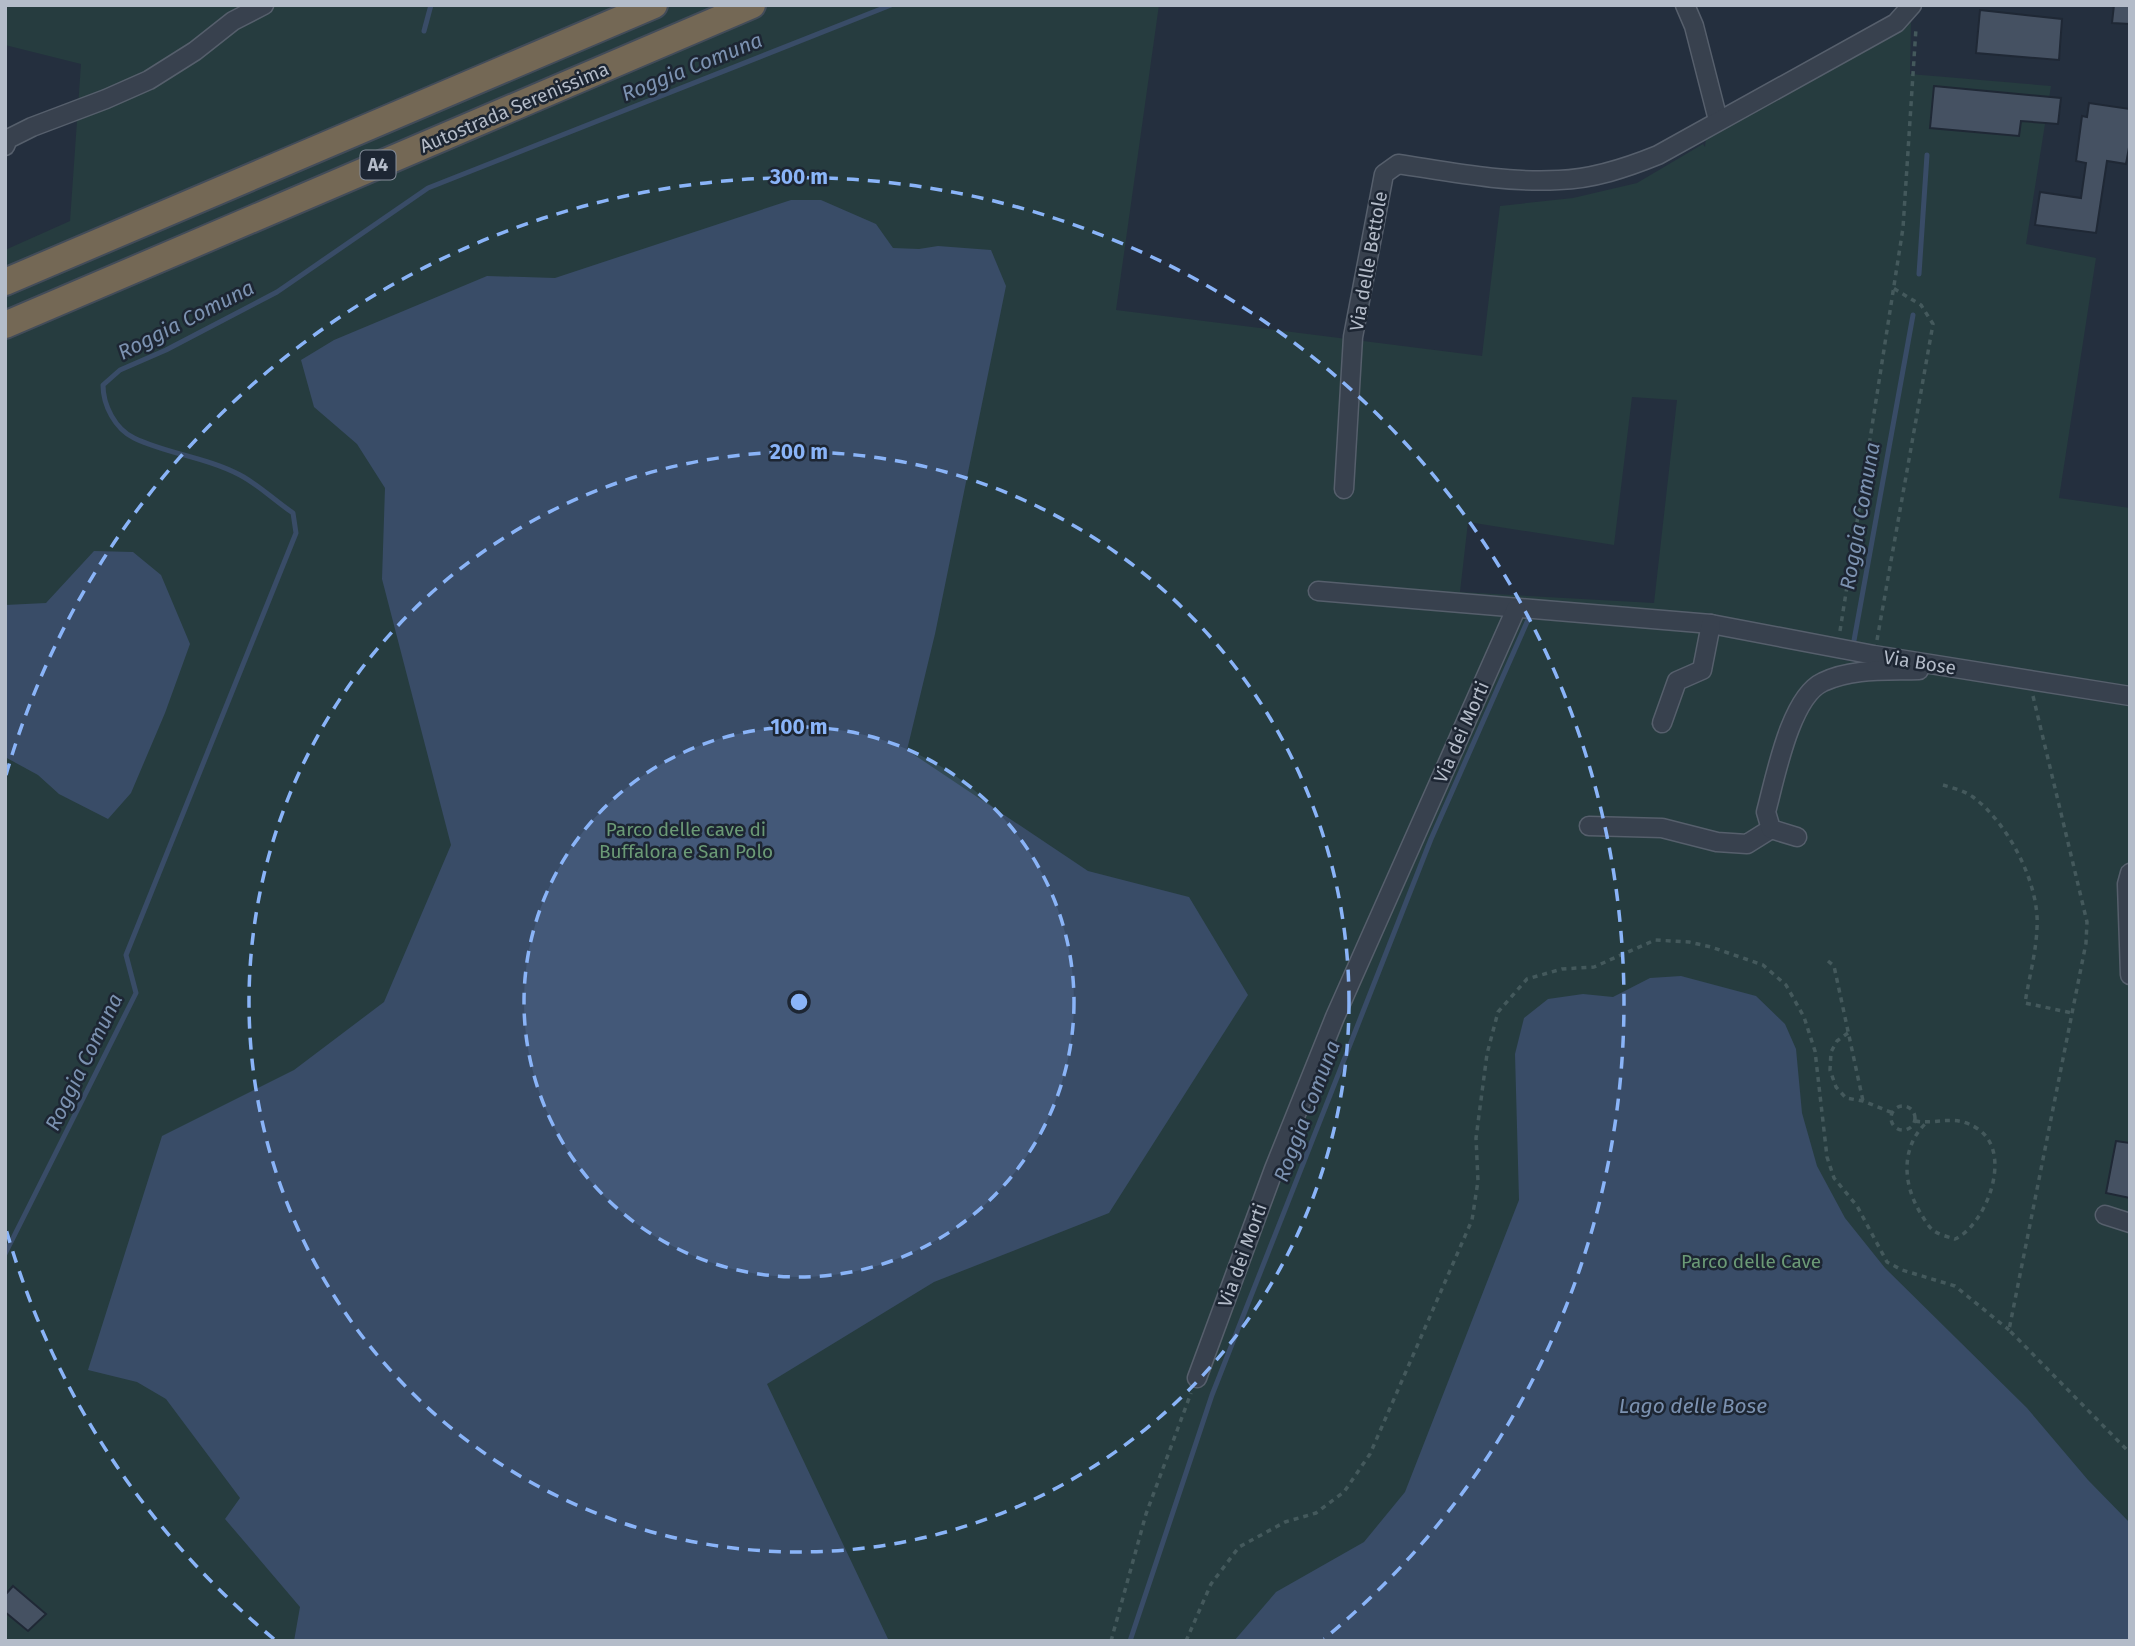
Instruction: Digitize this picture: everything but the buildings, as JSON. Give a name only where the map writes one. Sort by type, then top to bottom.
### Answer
[{"type":"highway","name":"Autostrada Serenissima","points":[[5,282],[654,5]]},
{"type":"highway","name":"Autostrada Serenissima","points":[[5,325],[752,5]]},
{"type":"street","points":[[6,140],[149,80],[195,51],[233,21],[264,5]]},
{"type":"street","points":[[1685,5],[1695,26],[1718,120]]},
{"type":"street","name":"Via delle Bettole","points":[[1344,489],[1353,337],[1384,174],[1398,164],[1517,180],[1561,180],[1629,167],[1658,155],[1906,15],[1914,13]]},
{"type":"street","name":"Via Bose","points":[[1318,591],[1711,624],[1874,655],[2130,696]]},
{"type":"street","name":"Via dei Morti","points":[[1197,1378],[1274,1169],[1335,1017],[1516,609]]},
{"type":"street","points":[[1662,723],[1677,681],[1702,670],[1711,624]]},
{"type":"street","points":[[1772,829],[1766,812],[1796,710],[1821,682],[1858,672],[1961,669]]},
{"type":"street","points":[[1589,827],[1662,828],[1717,842],[1747,844],[1772,829],[1797,837]]},
{"type":"street","points":[[2130,873],[2127,884],[2130,975]]},
{"type":"street","points":[[2105,1215],[2130,1223]]},
{"type":"path","points":[[1838,647],[1903,228],[1914,13]]},
{"type":"path","points":[[1874,655],[1933,324],[1921,304],[1893,288]]},
{"type":"path","points":[[2009,1330],[2086,943],[2087,922],[2031,680]]},
{"type":"path","points":[[1943,785],[1971,795],[1987,809],[2026,866],[2035,897],[2037,928],[2025,1003],[2072,1013]]},
{"type":"path","points":[[1186,1641],[1211,1584],[1239,1547],[1285,1522],[1316,1513],[1344,1492],[1370,1454],[1472,1220],[1478,1181],[1476,1138],[1487,1054],[1498,1012],[1527,979],[1562,969],[1594,967],[1655,940],[1689,942],[1712,947],[1763,965],[1786,985],[1804,1017],[1815,1051],[1827,1157],[1834,1178],[1857,1206],[1887,1262],[1902,1270],[1955,1286],[2009,1330],[2130,1453]]},
{"type":"path","points":[[1828,961],[1834,966],[1863,1101]]},
{"type":"path","points":[[1849,1033],[1837,1041],[1831,1052],[1830,1070],[1836,1087],[1846,1097],[1893,1113]]},
{"type":"path","points":[[1906,1106],[1914,1113],[1915,1121],[1908,1130],[1899,1130],[1893,1125],[1893,1113],[1899,1107],[1906,1106]]},
{"type":"path","points":[[1915,1121],[1961,1121],[1977,1128],[1988,1137],[1995,1149],[1997,1165],[1992,1188],[1965,1235],[1955,1239],[1932,1231],[1916,1205],[1906,1178],[1912,1143],[1917,1132],[1926,1123]]},
{"type":"path","points":[[1908,1130],[1912,1143]]},
{"type":"path","points":[[1111,1641],[1146,1514],[1197,1378]]},
{"type":"green space","name":"Parco delle cave di Buffalora e San Polo","points":[[5,5],[1159,5],[1116,310],[1482,356],[1500,206],[1573,198],[1637,183],[1703,144],[1705,147],[1706,138],[1911,21],[1910,74],[2051,86],[2026,244],[2096,258],[2059,498],[2130,508],[2130,692],[1830,649],[1842,660],[2130,702],[2130,1641],[5,1641],[5,250],[70,221],[81,64],[5,45]],"holes":[[[1632,397],[1677,400],[1654,603],[1460,592],[1468,522],[1614,545]]]},
{"type":"water","points":[[791,200],[821,200],[876,224],[893,248],[919,249],[938,246],[991,250],[1006,286],[935,634],[907,750],[1088,871],[1189,897],[1248,995],[1109,1213],[934,1282],[767,1384],[889,1641],[294,1641],[300,1607],[225,1519],[240,1498],[166,1399],[137,1382],[88,1370],[162,1136],[294,1070],[384,1002],[451,845],[382,579],[385,488],[357,444],[314,407],[301,360],[334,340],[487,276],[555,278]]},
{"type":"water","points":[[94,551],[133,552],[161,575],[190,644],[165,713],[131,793],[108,819],[59,794],[38,775],[5,757],[5,605],[46,603]]},
{"type":"water","name":"Lago delle Bose","points":[[1681,976],[1756,996],[1785,1024],[1796,1049],[1802,1113],[1817,1166],[1845,1218],[1885,1268],[2027,1408],[2088,1480],[2130,1523],[2130,1641],[1234,1641],[1276,1592],[1364,1542],[1405,1492],[1519,1200],[1515,1054],[1524,1018],[1548,999],[1583,994],[1613,997],[1650,978]]},
{"type":"waterway","name":"Roggia Comuna","points":[[424,31],[431,5]]},
{"type":"waterway","name":"Roggia Comuna","points":[[5,1254],[136,993],[126,955],[296,533],[293,513],[247,479],[214,464],[160,448],[127,434],[111,416],[103,385],[120,370],[166,350],[277,292],[428,188],[891,5]]},
{"type":"waterway","name":"Roggia Comuna","points":[[1919,274],[1927,155]]},
{"type":"waterway","name":"Roggia Comuna","points":[[1853,646],[1913,315]]},
{"type":"waterway","name":"Roggia Comuna","points":[[1130,1641],[1212,1395],[1431,839],[1531,613]]},
{"type":"park label","name":"Parco delle Cave","points":[[1751,1261]]}]
